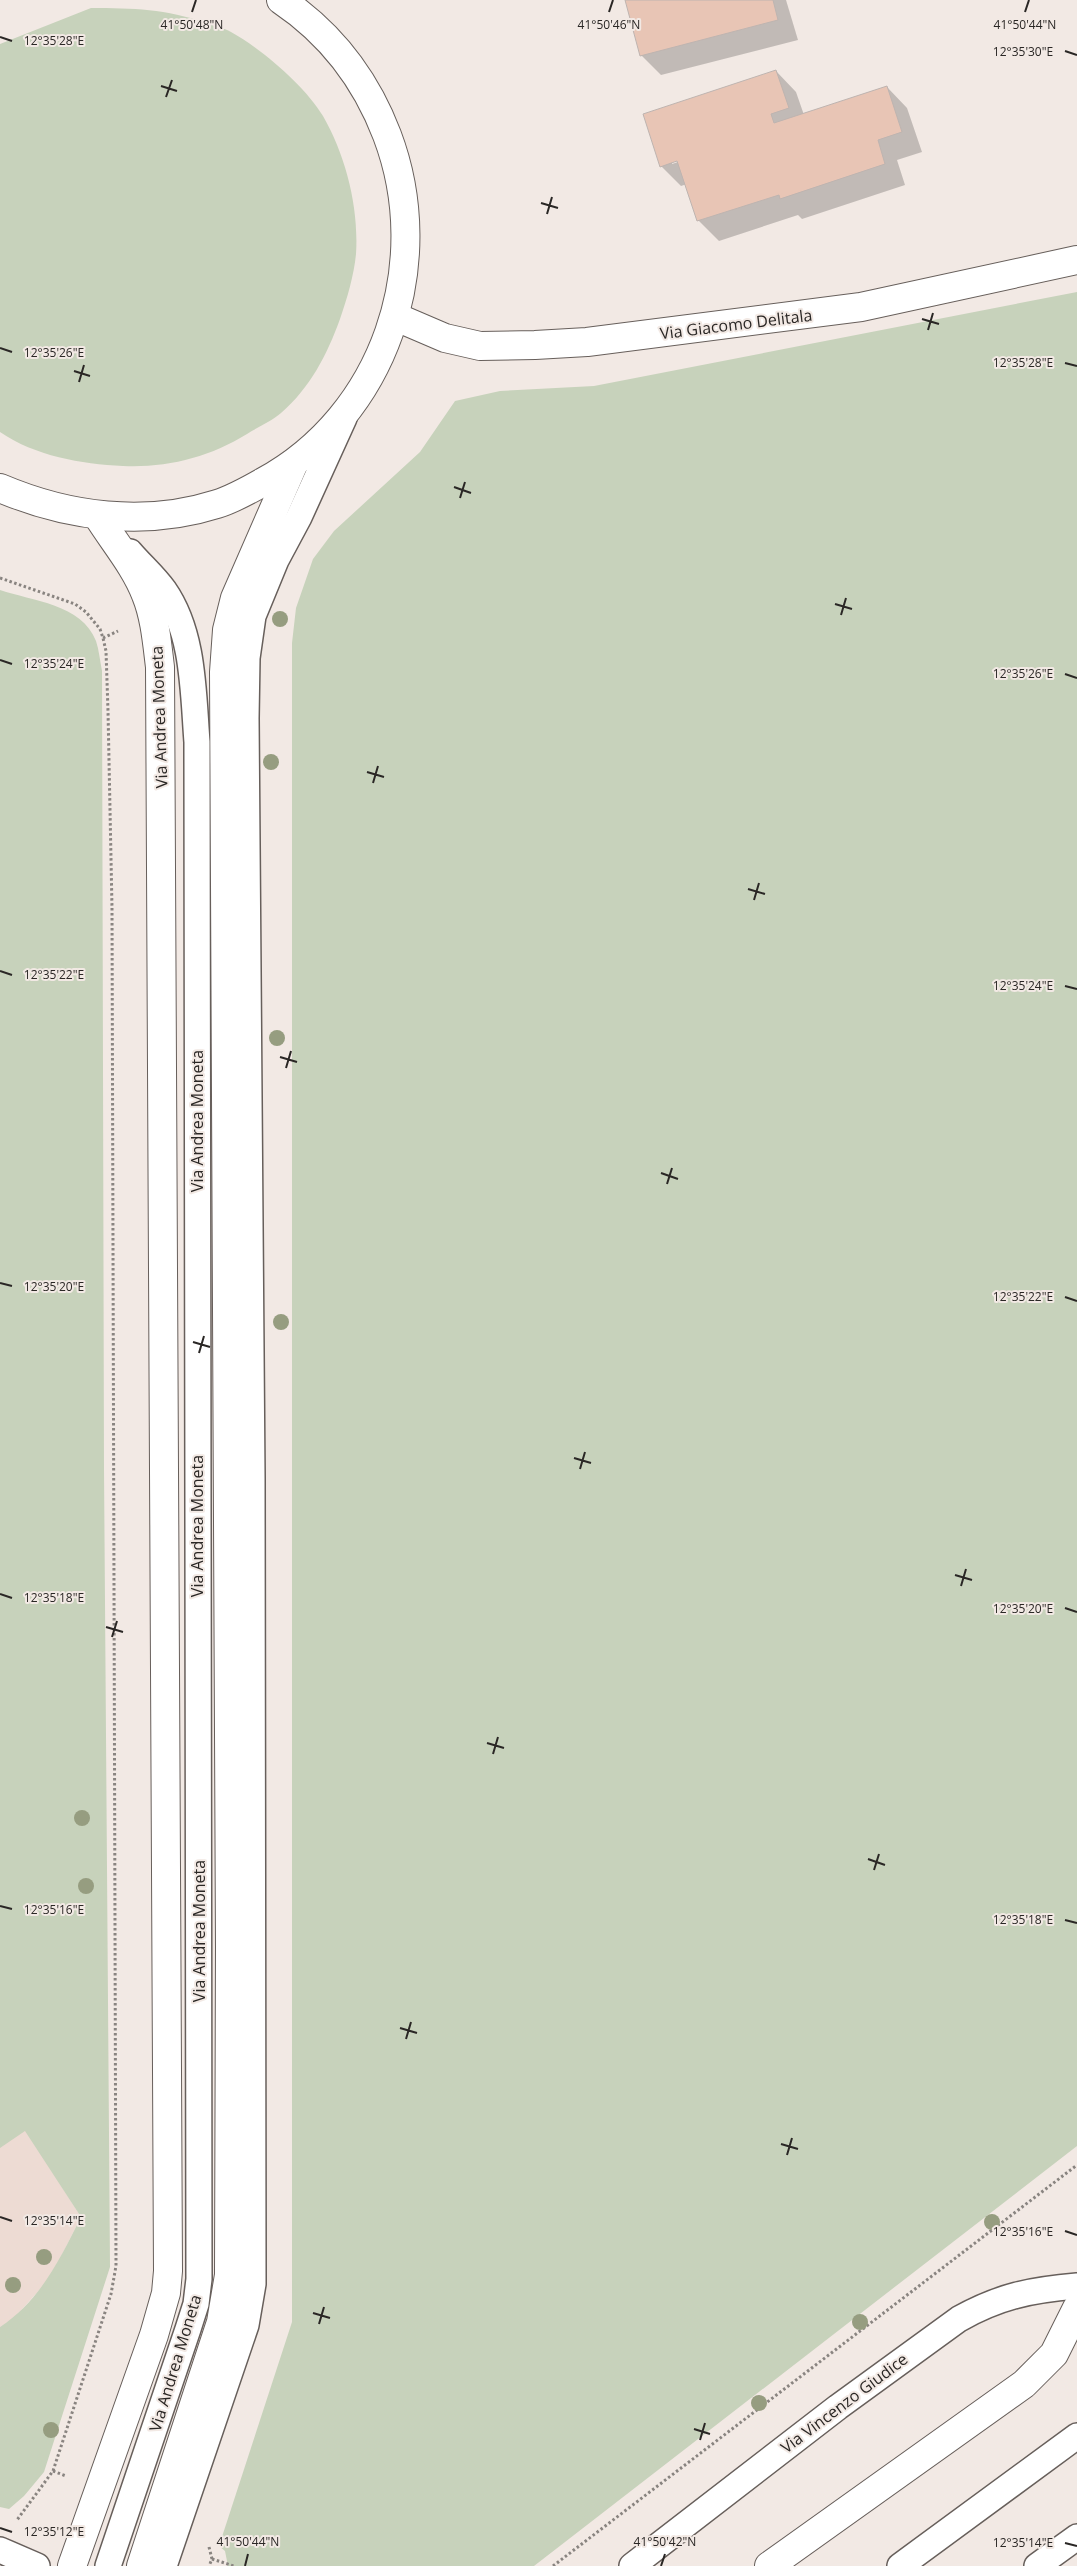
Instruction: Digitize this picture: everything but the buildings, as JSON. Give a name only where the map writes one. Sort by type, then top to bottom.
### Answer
[{"type":"street","points":[[0,488],[31,501],[97,515],[139,516],[177,513],[218,504],[249,490],[294,463],[323,439],[346,414],[366,385],[382,353],[396,317],[406,240],[400,176],[380,116],[363,84],[340,52],[306,18],[281,0]]},
{"type":"street","name":"Via Giacomo Delitala","points":[[396,317],[459,343],[480,346],[536,346],[587,342],[861,307],[1077,260]]},
{"type":"street","name":"Via Andrea Moneta","points":[[141,2566],[201,2388],[226,2300],[241,2049],[241,1946],[224,672],[227,630],[235,598],[294,463]]},
{"type":"street","name":"Via Andrea Moneta","points":[[72,2566],[148,2352],[166,2294],[168,2271],[160,667],[156,637],[147,597],[134,572],[97,515]]},
{"type":"street","points":[[769,2566],[1024,2384],[1054,2354],[1077,2308]]},
{"type":"lane","name":"Via Andrea Moneta","points":[[241,1946],[247,658],[253,616],[261,595],[346,414]]},
{"type":"lane","name":"Via Andrea Moneta","points":[[97,515],[154,577],[172,604],[183,629],[188,651],[197,742],[198,2291],[186,2337],[108,2566]]},
{"type":"lane","name":"Via Andrea Moneta","points":[[164,2566],[203,2455],[252,2300],[241,2049]]},
{"type":"lane","name":"Via Vincenzo Giudice","points":[[632,2566],[838,2406],[959,2319],[978,2308],[1013,2294],[1077,2286]]},
{"type":"lane","points":[[900,2566],[1077,2436]]},
{"type":"lane","points":[[1037,2566],[1077,2537]]},
{"type":"lane","points":[[0,2550],[37,2566]]},
{"type":"path","points":[[0,578],[75,604],[86,612],[100,629],[106,651],[112,908],[117,2254],[113,2289],[53,2471],[34,2498],[21,2511],[13,2527]]},
{"type":"path","points":[[553,2566],[1077,2164]]},
{"type":"path","points":[[210,2566],[212,2559],[234,2566]]},
{"type":"shaded area","points":[[0,2090],[81,2217],[51,2277],[14,2318],[0,2327]]},
{"type":"green space","points":[[91,8],[135,9],[191,18],[225,29],[256,48],[294,81],[323,116],[344,165],[353,201],[356,254],[352,279],[335,332],[309,382],[281,413],[269,421],[218,449],[172,463],[123,466],[75,461],[43,453],[0,432],[0,44]]},
{"type":"green space","points":[[1077,292],[1077,2146],[534,2566],[228,2566],[225,2551],[219,2546],[292,2322],[292,643],[296,608],[313,559],[334,531],[420,452],[455,401],[500,391],[594,386]]},
{"type":"green space","points":[[0,590],[55,606],[80,619],[96,641],[102,671],[104,1469],[110,2267],[44,2472],[24,2496],[9,2509],[0,2507],[0,2327],[14,2317],[38,2292],[57,2263],[81,2217],[25,2131],[0,2148]]}]
